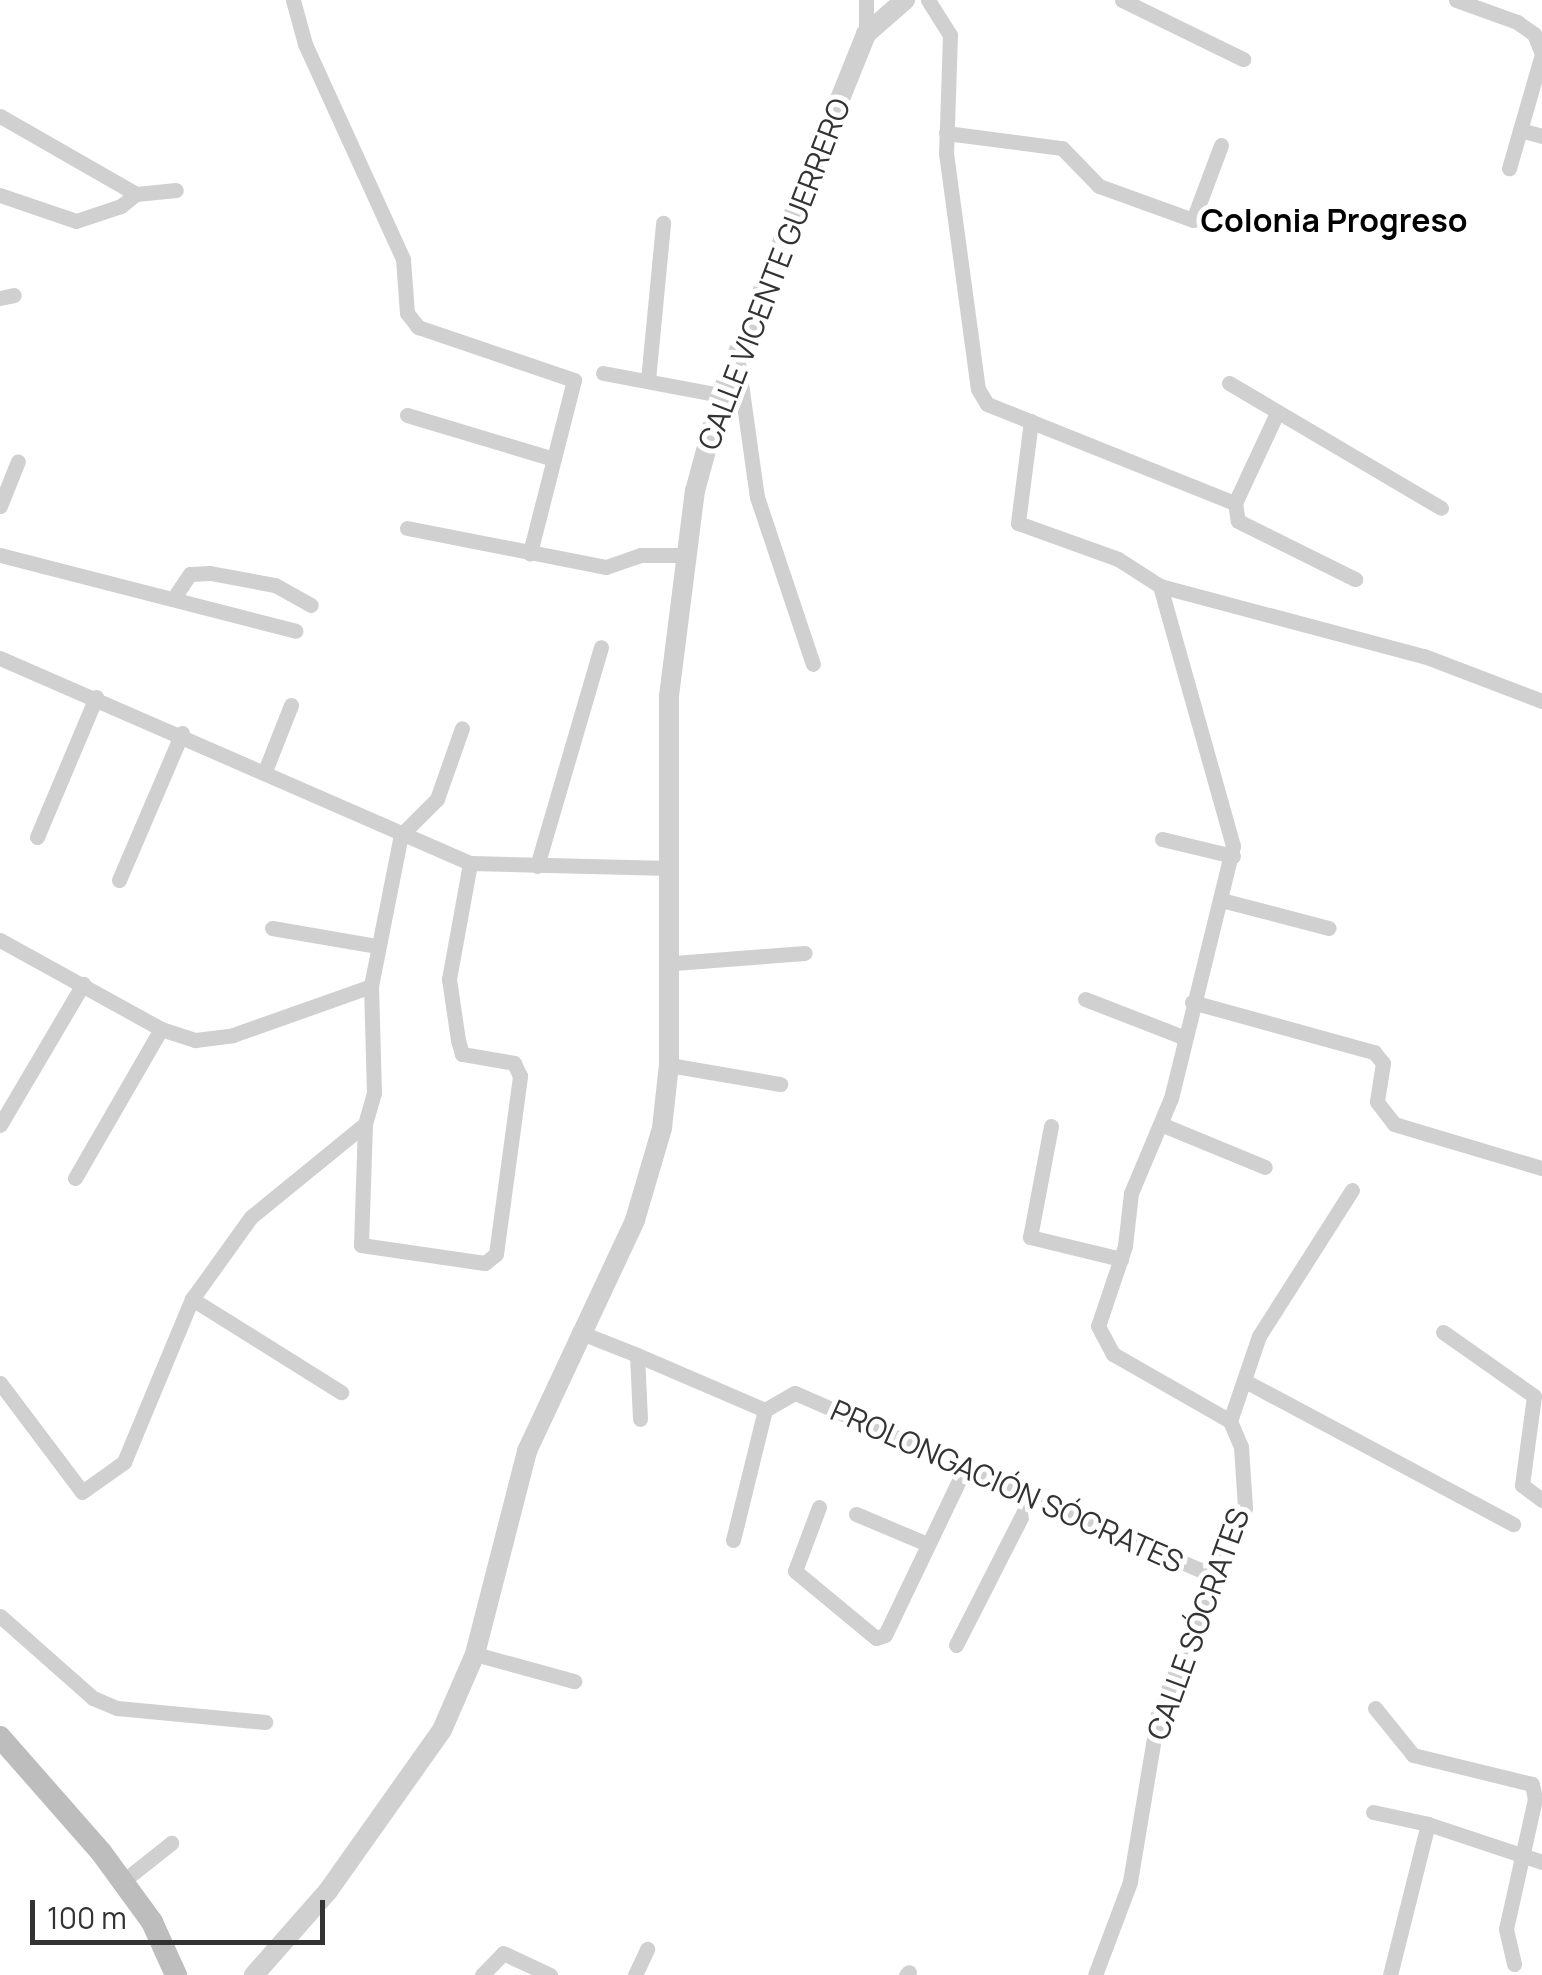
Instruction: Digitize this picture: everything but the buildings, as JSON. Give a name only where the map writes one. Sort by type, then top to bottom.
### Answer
[{"type":"main road","points":[[0,1737],[152,1922],[176,1975]]},
{"type":"street","points":[[294,0],[305,44],[403,260],[406,314],[418,327],[569,373],[572,392],[530,553]]},
{"type":"street","points":[[866,0],[866,34]]},
{"type":"street","name":"CALLE VICENTE GUERRERO","points":[[254,1975],[328,1891],[421,1762],[475,1654],[527,1451],[640,1206],[662,1128],[669,1065],[674,963],[669,696],[684,555],[721,395],[866,34],[905,0]]},
{"type":"street","points":[[928,0],[950,35],[946,133],[978,389],[987,404],[1236,504]]},
{"type":"street","points":[[1122,0],[1243,59]]},
{"type":"street","points":[[1456,0],[1534,34],[1542,54],[1509,168]]},
{"type":"street","points":[[0,116],[136,194]]},
{"type":"street","points":[[1520,130],[1542,136]]},
{"type":"street","points":[[946,133],[1062,148],[1098,186],[1193,220],[1221,145]]},
{"type":"street","points":[[0,195],[76,221],[121,206],[136,194],[176,190]]},
{"type":"street","points":[[648,380],[663,223]]},
{"type":"street","points":[[737,355],[756,497],[813,664]]},
{"type":"street","points":[[604,373],[721,395]]},
{"type":"street","points":[[1230,384],[1441,508]]},
{"type":"street","points":[[1276,413],[1236,504],[1238,521],[1354,579]]},
{"type":"street","points":[[407,415],[554,459]]},
{"type":"street","points":[[1032,421],[1018,523],[1118,559],[1160,586],[1424,656],[1542,701]]},
{"type":"street","points":[[0,506],[18,461]]},
{"type":"street","points":[[407,528],[618,568],[641,555],[684,555]]},
{"type":"street","points":[[0,555],[296,631]]},
{"type":"street","points":[[173,598],[190,574],[210,573],[275,585],[311,604]]},
{"type":"street","points":[[1160,586],[1233,856],[1225,901],[1182,1037],[1163,1125],[1131,1193],[1121,1259],[1098,1326],[1114,1354],[1230,1422],[1259,1336],[1352,1190]]},
{"type":"street","points":[[537,866],[602,647]]},
{"type":"street","points":[[0,658],[371,815],[400,835],[470,864],[670,868]]},
{"type":"street","points":[[37,837],[96,697]]},
{"type":"street","points":[[265,771],[291,705]]},
{"type":"street","points":[[462,728],[437,800],[400,835],[377,946],[371,986],[374,1093],[365,1124],[361,1245],[485,1263],[496,1254],[520,1076],[514,1063],[462,1054],[458,1040],[449,978],[470,864]]},
{"type":"street","points":[[118,880],[182,733]]},
{"type":"street","points":[[1162,840],[1233,856]]},
{"type":"street","points":[[1225,901],[1329,928]]},
{"type":"street","points":[[272,928],[377,946]]},
{"type":"street","points":[[0,940],[160,1029],[208,1041],[371,986]]},
{"type":"street","points":[[674,963],[805,953]]},
{"type":"street","points":[[0,1125],[83,984]]},
{"type":"street","points":[[1085,999],[1182,1037]]},
{"type":"street","points":[[1192,1002],[1374,1052],[1383,1062],[1378,1102],[1394,1124],[1542,1168]]},
{"type":"street","points":[[76,1178],[160,1029]]},
{"type":"street","points":[[669,1065],[780,1084]]},
{"type":"street","points":[[0,1383],[82,1492],[124,1462],[192,1299],[251,1217],[365,1124]]},
{"type":"street","points":[[1163,1125],[1264,1167]]},
{"type":"street","points":[[1051,1126],[1030,1237],[1121,1259]]},
{"type":"street","points":[[192,1299],[341,1392]]},
{"type":"street","points":[[579,1332],[765,1410],[732,1540]]},
{"type":"street","points":[[1442,1332],[1534,1396],[1522,1485],[1537,1498]]},
{"type":"street","points":[[638,1355],[640,1419]]},
{"type":"street","points":[[1245,1381],[1512,1524]]},
{"type":"street","name":"PROLONGACIÓN SÓCRATES","points":[[765,1410],[795,1393],[1218,1578]]},
{"type":"street","name":"CALLE SÓCRATES","points":[[1095,1975],[1130,1882],[1158,1714],[1246,1508],[1241,1447],[1230,1422]]},
{"type":"street","points":[[819,1507],[795,1571],[869,1636],[884,1635],[966,1466]]},
{"type":"street","points":[[956,1645],[1032,1496]]},
{"type":"street","points":[[856,1514],[927,1544]]},
{"type":"street","points":[[0,1616],[93,1698],[117,1708],[266,1722]]},
{"type":"street","points":[[475,1654],[574,1680]]},
{"type":"street","points":[[1375,1708],[1413,1754],[1532,1784],[1535,1798],[1506,1928],[1514,1964]]},
{"type":"street","points":[[1373,1812],[1428,1824],[1542,1862]]},
{"type":"street","points":[[1390,1975],[1428,1824]]},
{"type":"street","points":[[122,1882],[171,1843]]},
{"type":"street","points":[[635,1975],[647,1949]]},
{"type":"street","points":[[482,1975],[503,1953],[550,1975]]},
{"type":"district","name":"Colonia Progreso","points":[[1334,220]]}]
